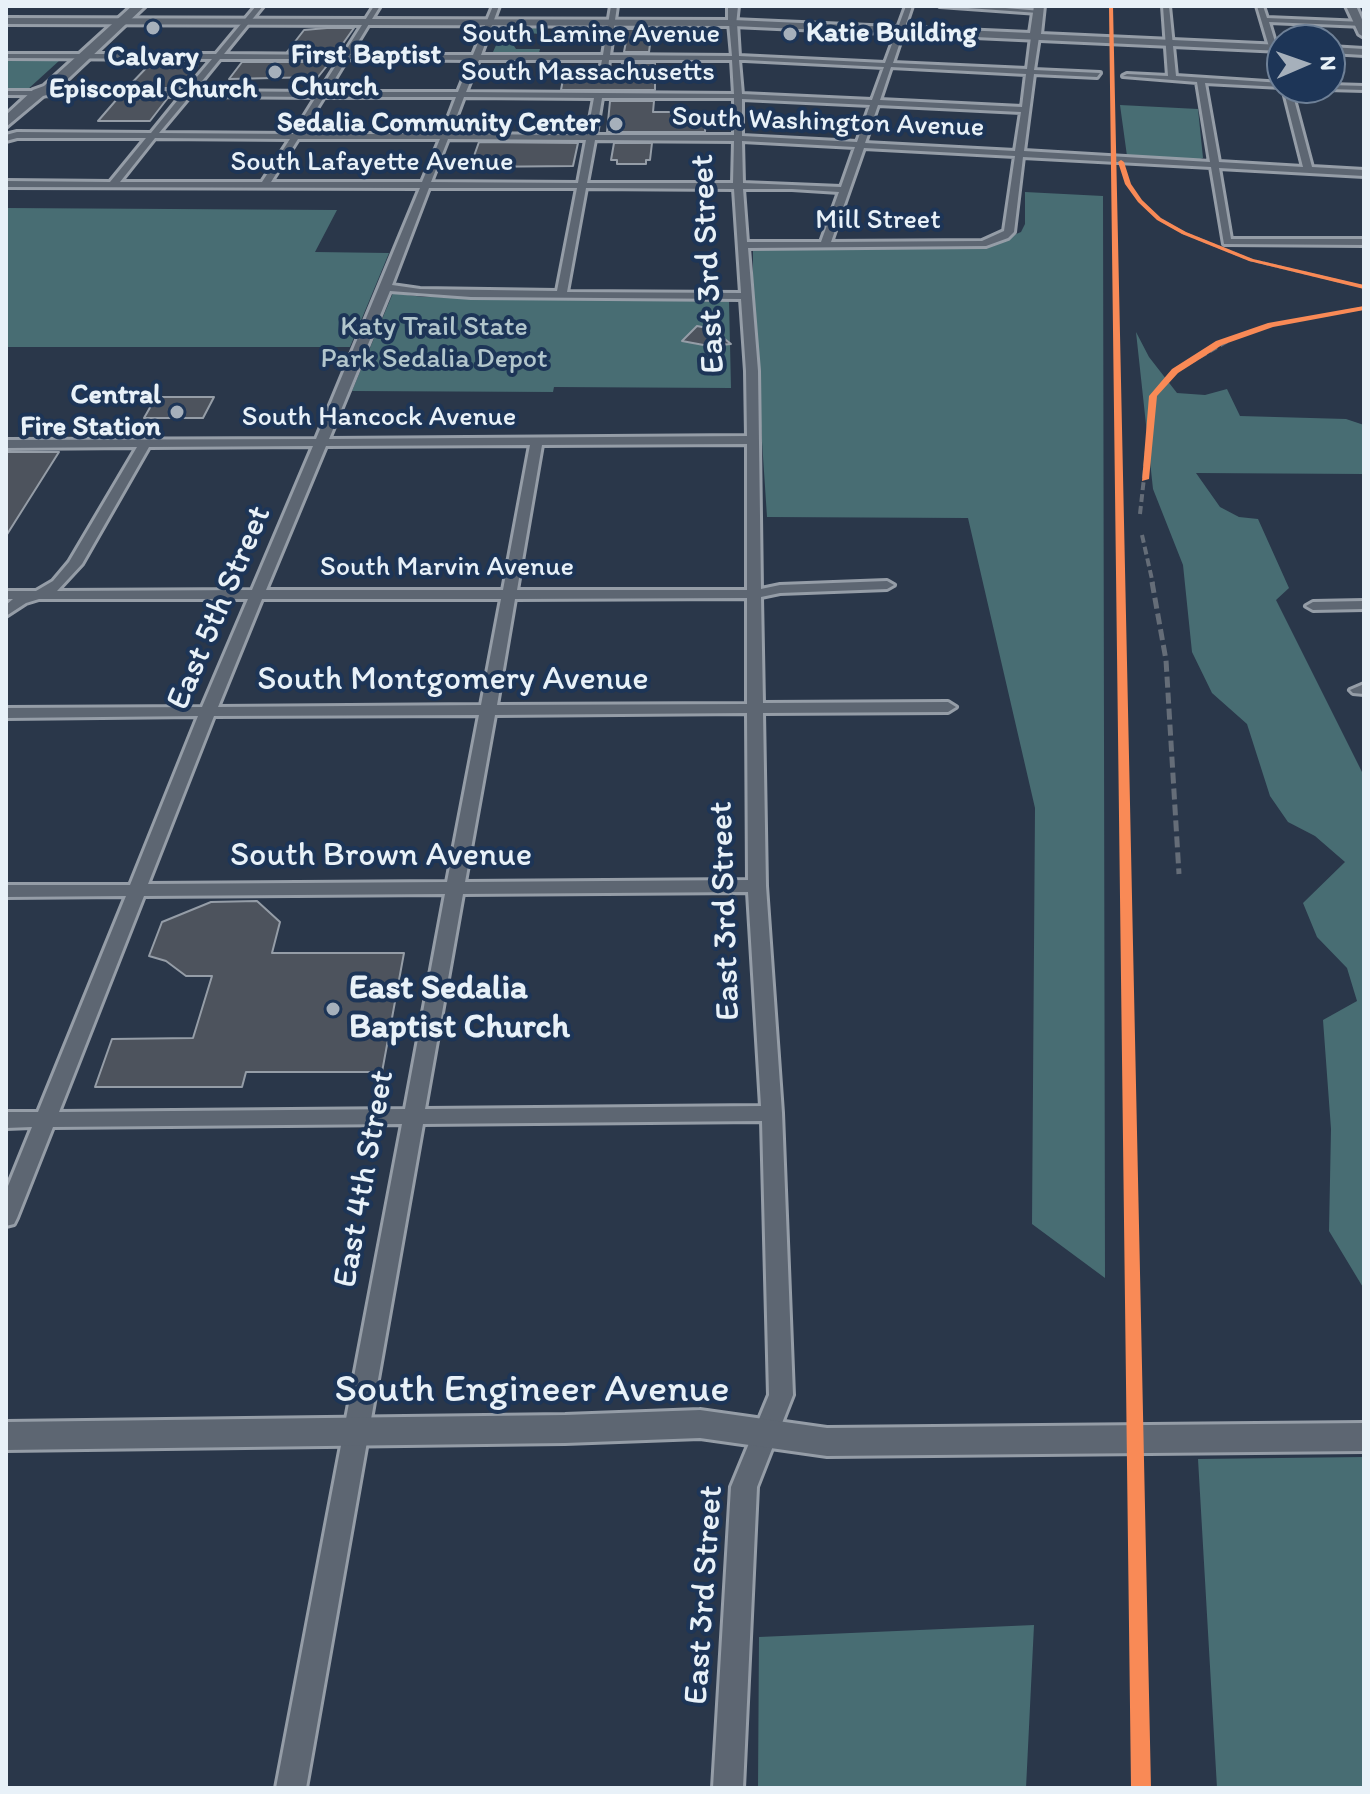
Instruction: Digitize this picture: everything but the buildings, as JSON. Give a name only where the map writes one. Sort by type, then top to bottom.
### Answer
[{"type":"highway","points":[[38,93],[36,89],[123,6]]},
{"type":"highway","points":[[8,132],[38,93],[49,89],[139,6]]},
{"type":"main road","points":[[1035,37],[1039,8]]},
{"type":"main road","points":[[6,21],[733,23],[1266,47]]},
{"type":"street","points":[[112,185],[260,6]]},
{"type":"street","points":[[265,185],[377,6]]},
{"type":"street","name":"East 5th Street","points":[[6,1218],[208,712],[324,442],[496,6]]},
{"type":"street","points":[[604,70],[614,6]]},
{"type":"street","points":[[733,6],[733,23]]},
{"type":"street","points":[[825,245],[909,6]]},
{"type":"street","points":[[943,6],[1039,8]]},
{"type":"street","points":[[1166,6],[1172,79]]},
{"type":"street","points":[[1260,6],[1266,24]]},
{"type":"street","points":[[1351,6],[1362,28]]},
{"type":"street","points":[[1264,20],[1362,28]]},
{"type":"street","name":"East 3rd Street","points":[[728,1788],[744,1487],[781,1395],[772,1113],[757,886],[752,440],[747,296],[738,186],[738,96],[733,23]]},
{"type":"street","points":[[1025,153],[1026,110],[1035,37]]},
{"type":"street","name":"South Lamine Avenue","points":[[6,56],[733,58],[1097,75]]},
{"type":"street","points":[[1127,76],[1266,85]]},
{"type":"street","points":[[1201,80],[1227,242],[1364,242]]},
{"type":"street","name":"South Massachusetts","points":[[6,93],[738,96],[1026,110]]},
{"type":"street","points":[[561,296],[599,95]]},
{"type":"street","points":[[1289,104],[1308,170]]},
{"type":"street","name":"South Washington Avenue","points":[[8,132],[153,136],[738,138],[1364,173]]},
{"type":"street","name":"Mill Street","points":[[743,245],[983,244],[996,241],[1009,232],[1025,153]]},
{"type":"street","name":"South Lafayette Avenue","points":[[6,184],[738,186],[844,190]]},
{"type":"street","points":[[386,287],[420,292],[561,296],[747,296]]},
{"type":"street","name":"South Hancock Avenue","points":[[6,444],[752,440]]},
{"type":"street","name":"East 4th Street","points":[[291,1788],[537,441]]},
{"type":"street","points":[[6,612],[21,600],[41,594],[58,584],[75,564],[145,443]]},
{"type":"street","name":"South Marvin Avenue","points":[[6,595],[756,594],[780,589],[887,585]]},
{"type":"street","points":[[1313,606],[1364,605]]},
{"type":"street","name":"South Montgomery Avenue","points":[[6,713],[948,707]]},
{"type":"street","name":"South Brown Avenue","points":[[6,891],[757,886]]},
{"type":"street","points":[[6,1120],[772,1113]]},
{"type":"street","name":"South Engineer Avenue","points":[[6,1436],[700,1424],[766,1436],[827,1442],[1364,1437]]},
{"type":"green space","points":[[548,26],[547,32],[539,34],[520,32],[514,46],[516,49],[540,49],[539,53],[493,52],[497,43],[505,40],[499,37],[503,28]]},
{"type":"green space","points":[[6,57],[60,60],[27,90],[6,91]]},
{"type":"green space","points":[[1120,105],[1198,109],[1203,158],[1127,156]]},
{"type":"green space","points":[[1025,192],[1103,196],[1105,1278],[1032,1224],[1035,808],[968,518],[767,517],[753,305],[753,247],[997,242],[1021,232],[1025,224]]},
{"type":"green space","points":[[6,208],[337,210],[315,252],[389,253],[350,347],[6,347]]},
{"type":"green space","name":"Katy Trail State Park Sedalia Depot","points":[[393,293],[423,297],[724,299],[729,301],[731,388],[554,387],[553,392],[352,391]]},
{"type":"green space","points":[[1136,332],[1149,357],[1177,393],[1205,395],[1227,389],[1240,416],[1346,419],[1364,425],[1364,474],[1196,473],[1220,507],[1239,517],[1258,519],[1289,588],[1276,600],[1364,776],[1364,1289],[1329,1231],[1331,1129],[1323,1020],[1357,1001],[1347,968],[1317,937],[1303,903],[1345,862],[1315,836],[1288,822],[1270,796],[1247,724],[1212,693],[1192,652],[1183,565],[1153,489]]},
{"type":"green space","points":[[1364,1457],[1364,1788],[1217,1788],[1198,1459]]},
{"type":"green space","points":[[1034,1625],[1026,1788],[758,1788],[759,1637]]},
{"type":"railway","points":[[1121,162],[1128,184],[1140,201],[1159,219],[1184,233],[1251,260],[1364,287]]},
{"type":"railway","points":[[1225,341],[1271,325],[1364,308]]},
{"type":"railway","points":[[1140,514],[1153,396],[1175,371],[1231,339]]},
{"type":"railway","points":[[1142,535],[1153,584]]},
{"type":"railway","points":[[1152,582],[1166,660],[1179,874]]},
{"type":"transit line","points":[[1111,6],[1141,1788]]},
{"type":"transit line","points":[[1121,162],[1128,184],[1140,201],[1159,219],[1184,233],[1251,260],[1364,287]]},
{"type":"transit line","points":[[1145,479],[1153,396],[1175,371],[1219,343],[1271,325],[1364,308]]},
{"type":"place","name":"Calvary Episcopal Church","points":[[153,28]]},
{"type":"place","name":"Katie Building","points":[[790,34]]},
{"type":"place","name":"First Baptist Church","points":[[275,72]]},
{"type":"place","name":"Sedalia Community Center","points":[[616,124]]},
{"type":"place","name":"Central Fire Station","points":[[177,412]]},
{"type":"place","name":"East Sedalia Baptist Church","points":[[333,1009]]}]
